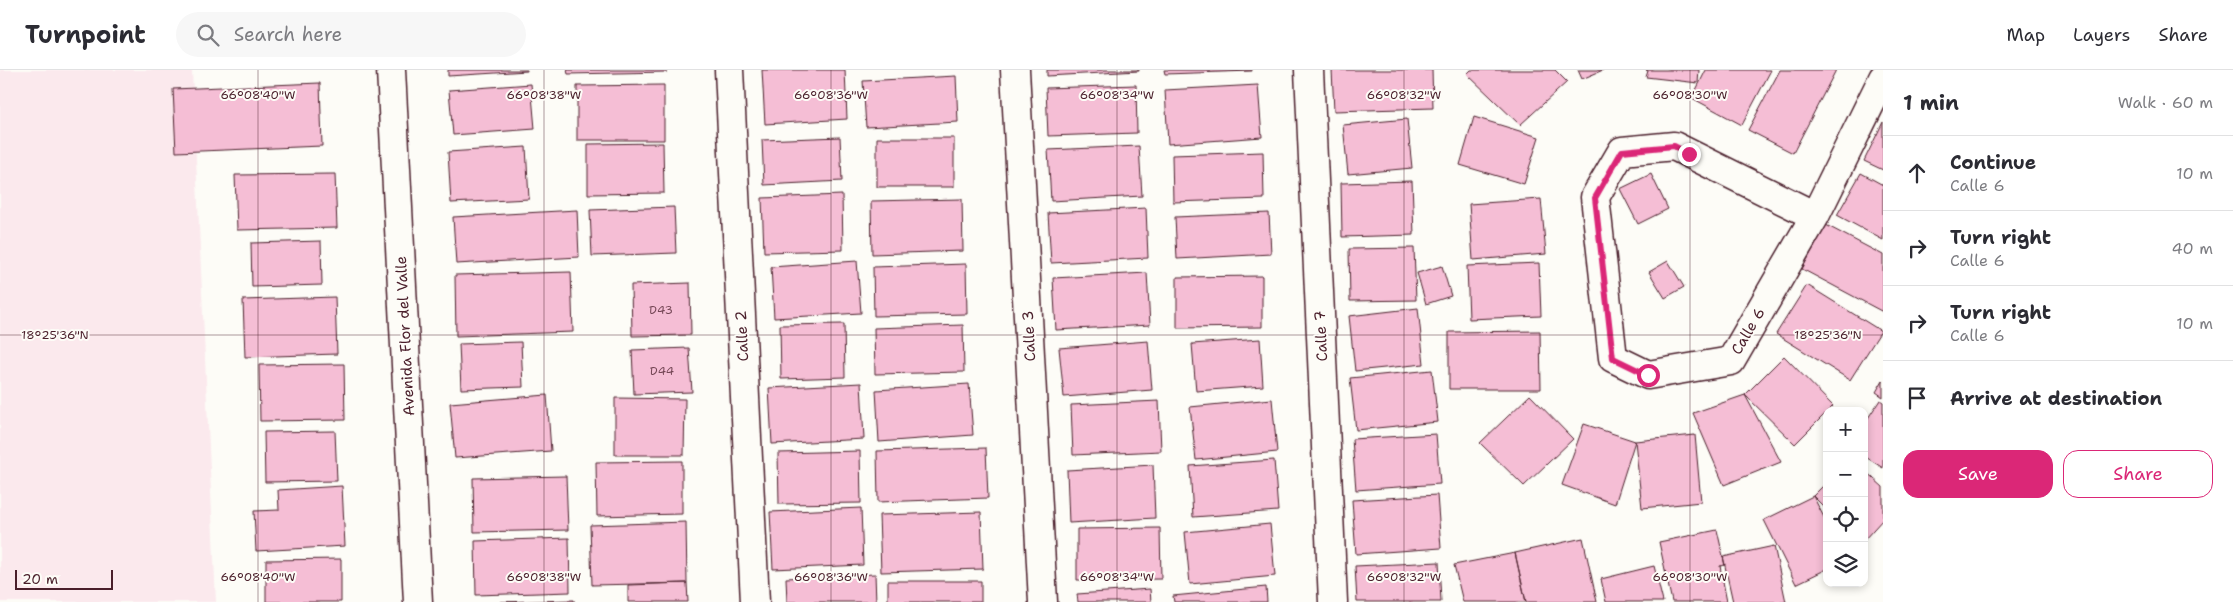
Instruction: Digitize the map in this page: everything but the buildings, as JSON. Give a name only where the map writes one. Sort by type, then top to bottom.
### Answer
[{"type":"street","name":"Avenida Flor del Valle","points":[[391,70],[418,602]]},
{"type":"street","name":"Calle 2","points":[[729,70],[755,602]]},
{"type":"street","name":"Calle 3","points":[[1015,70],[1042,602]]},
{"type":"street","name":"Calle 7","points":[[1309,70],[1333,602]]},
{"type":"street","name":"Calle 6","points":[[1815,216],[1674,146],[1622,151],[1595,198],[1613,358],[1648,375],[1731,361],[1815,216],[1883,78]]},
{"type":"shaded area","points":[[0,70],[192,70],[216,602],[0,602]]},
{"type":"route","points":[[1648,375],[1613,358],[1595,198],[1622,151],[1674,146],[1689,154]]}]
